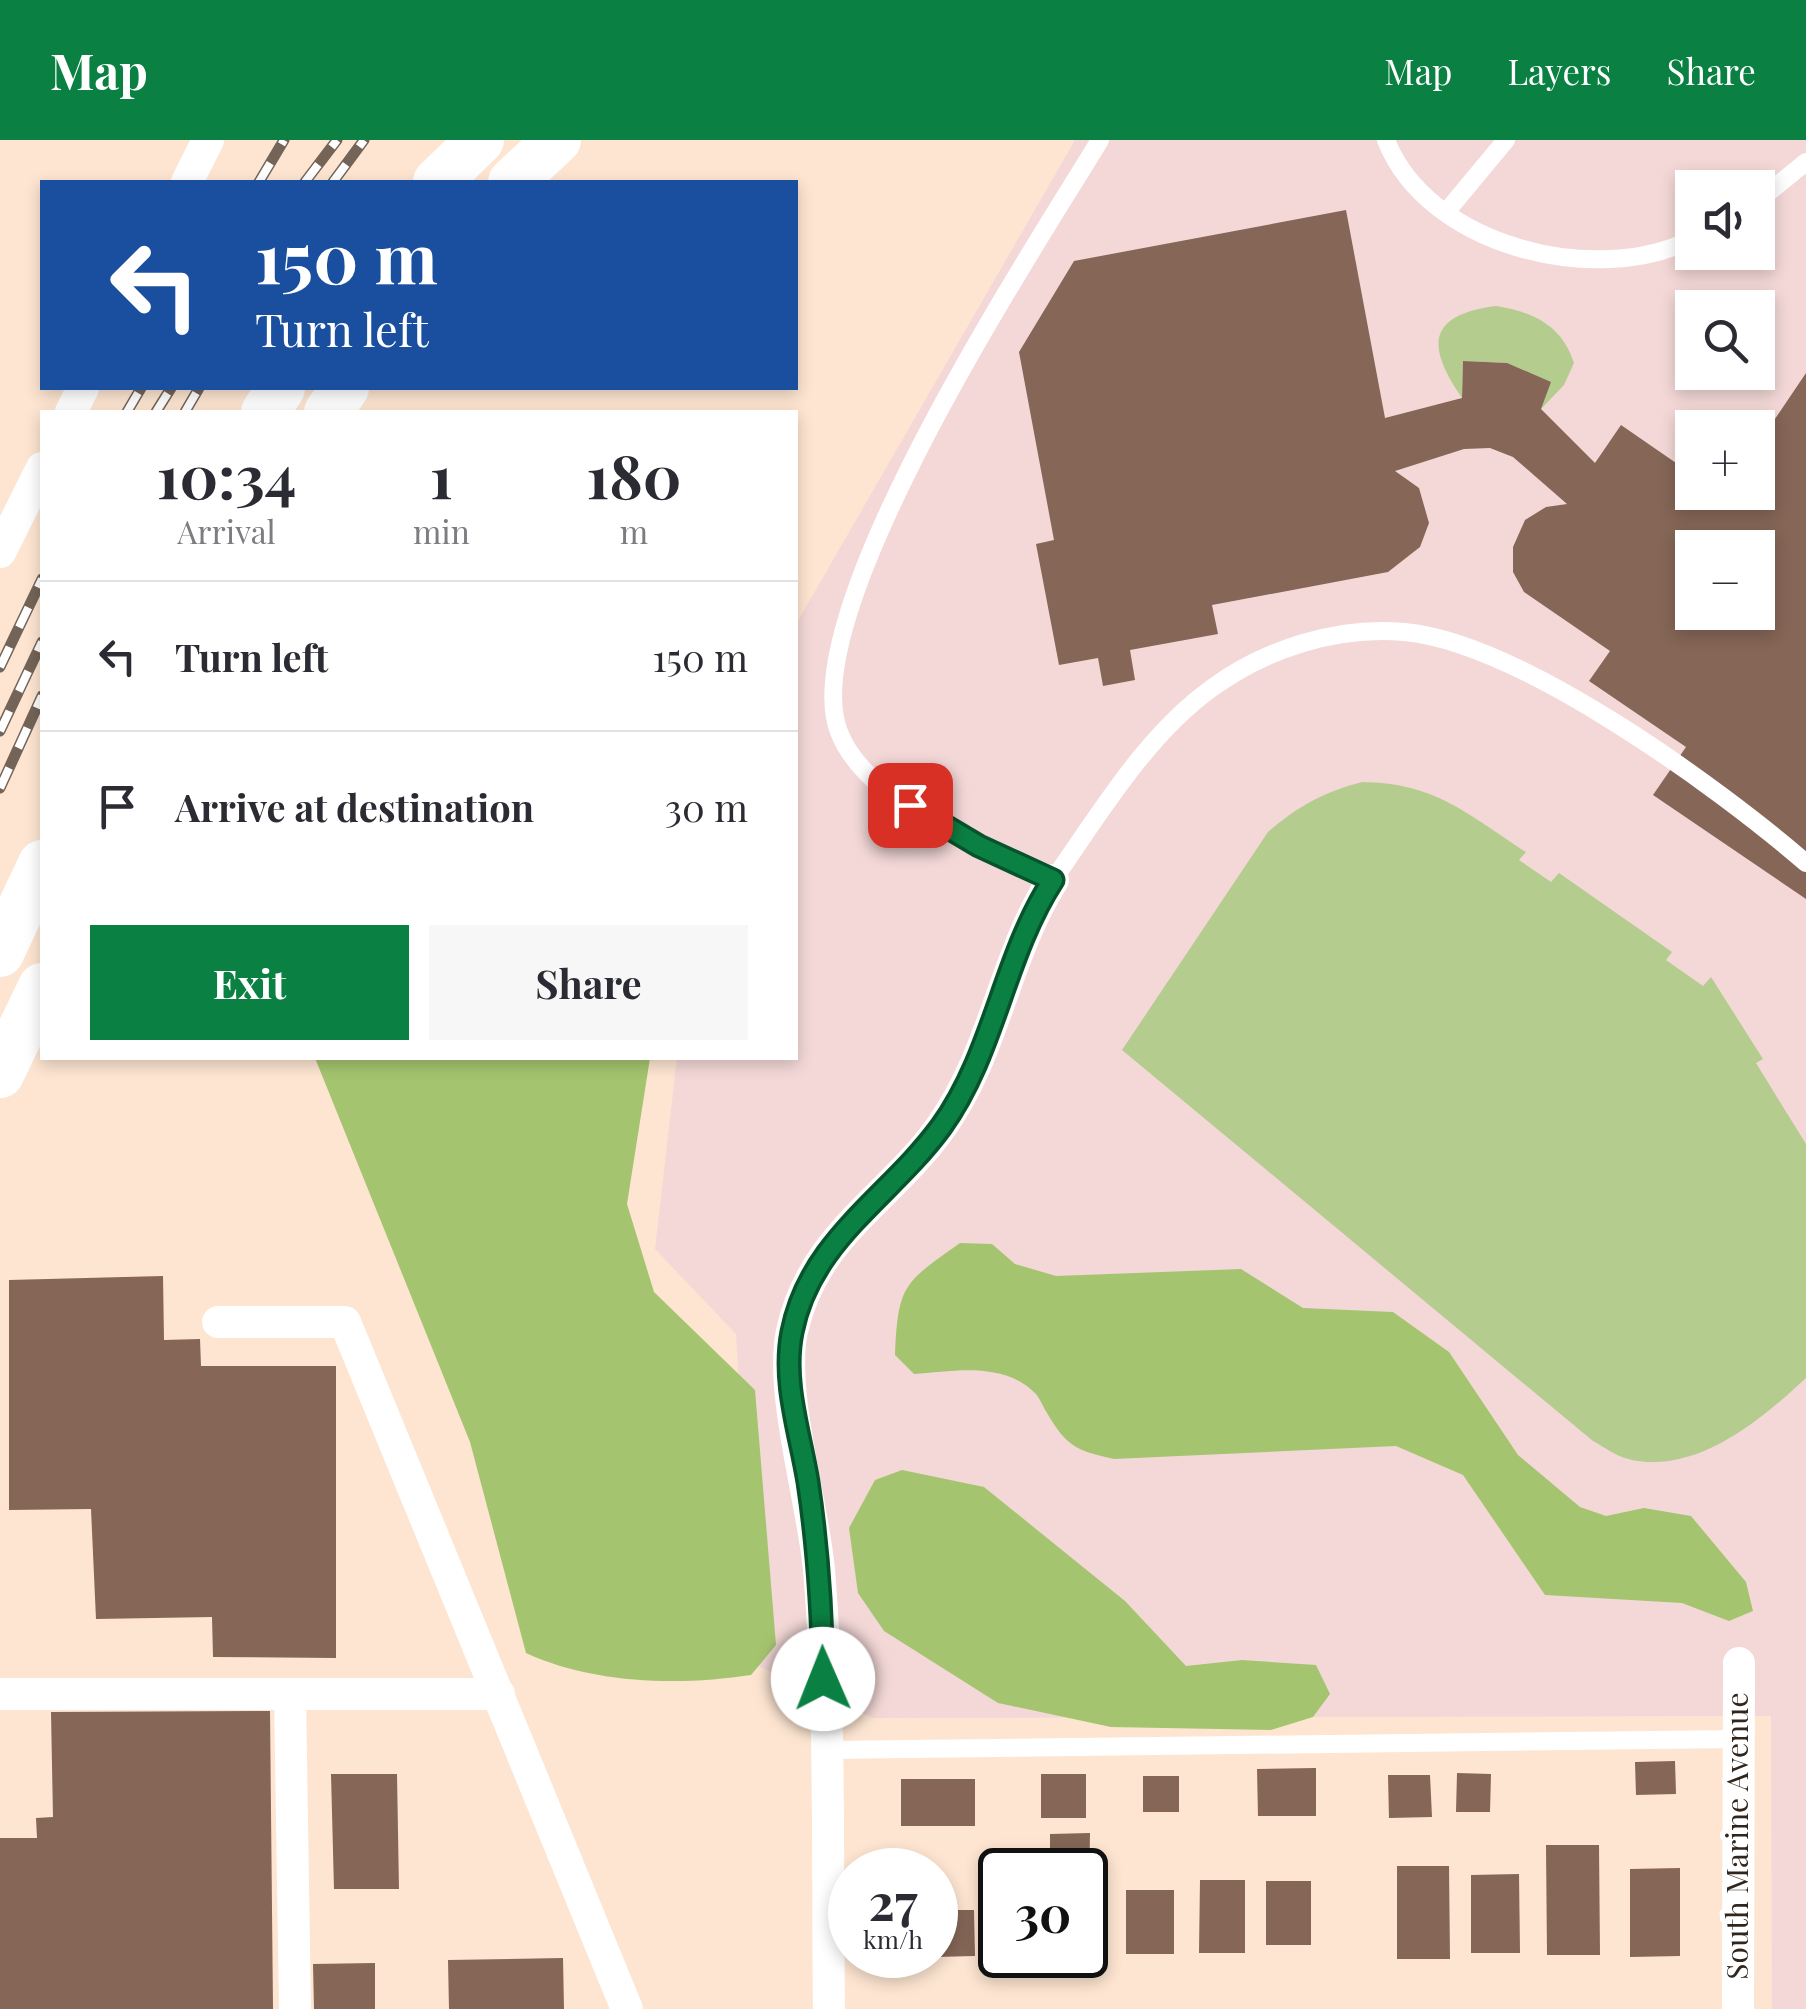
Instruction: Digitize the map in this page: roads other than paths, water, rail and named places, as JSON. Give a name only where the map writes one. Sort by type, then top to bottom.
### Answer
[{"type":"main road","points":[[439,180],[480,140]]},
{"type":"main road","points":[[514,180],[557,140]]},
{"type":"main road","points":[[0,953],[40,868]]},
{"type":"main road","points":[[0,1074],[40,991]]},
{"type":"street","points":[[188,180],[208,140]]},
{"type":"street","points":[[0,552],[40,472]]},
{"type":"street","points":[[829,2009],[822,1608],[810,1494],[788,1366],[792,1331],[809,1280],[840,1232],[914,1159],[941,1126],[971,1076],[1029,918],[1053,880]]},
{"type":"street","points":[[218,1322],[345,1322],[628,2009]]},
{"type":"street","name":"South Marine Avenue","points":[[1738,1663],[1738,2009]]},
{"type":"street","points":[[0,1694],[498,1694]]},
{"type":"street","points":[[290,1694],[295,2009]]},
{"type":"lane","points":[[1100,140],[973,350],[892,501],[854,598],[833,672],[832,706],[839,734],[859,764],[887,790],[979,846],[1053,880],[1117,789],[1208,690],[1243,668],[1288,649],[1366,630],[1427,635],[1532,678],[1689,772],[1806,863]]},
{"type":"lane","points":[[1386,140],[1398,164],[1447,211],[1511,247],[1560,259],[1601,262],[1650,255],[1675,245]]},
{"type":"lane","points":[[1447,211],[1506,140]]},
{"type":"lane","points":[[1775,187],[1806,162]]},
{"type":"lane","points":[[824,1750],[1738,1739]]},
{"type":"railway","points":[[260,180],[284,140]]},
{"type":"railway","points":[[307,180],[337,140]]},
{"type":"railway","points":[[334,180],[364,140]]},
{"type":"railway","points":[[128,410],[140,390]]},
{"type":"railway","points":[[157,410],[170,390]]},
{"type":"railway","points":[[186,410],[198,390]]},
{"type":"railway","points":[[0,667],[40,583]]},
{"type":"railway","points":[[0,731],[40,646]]},
{"type":"railway","points":[[0,788],[40,700]]}]
